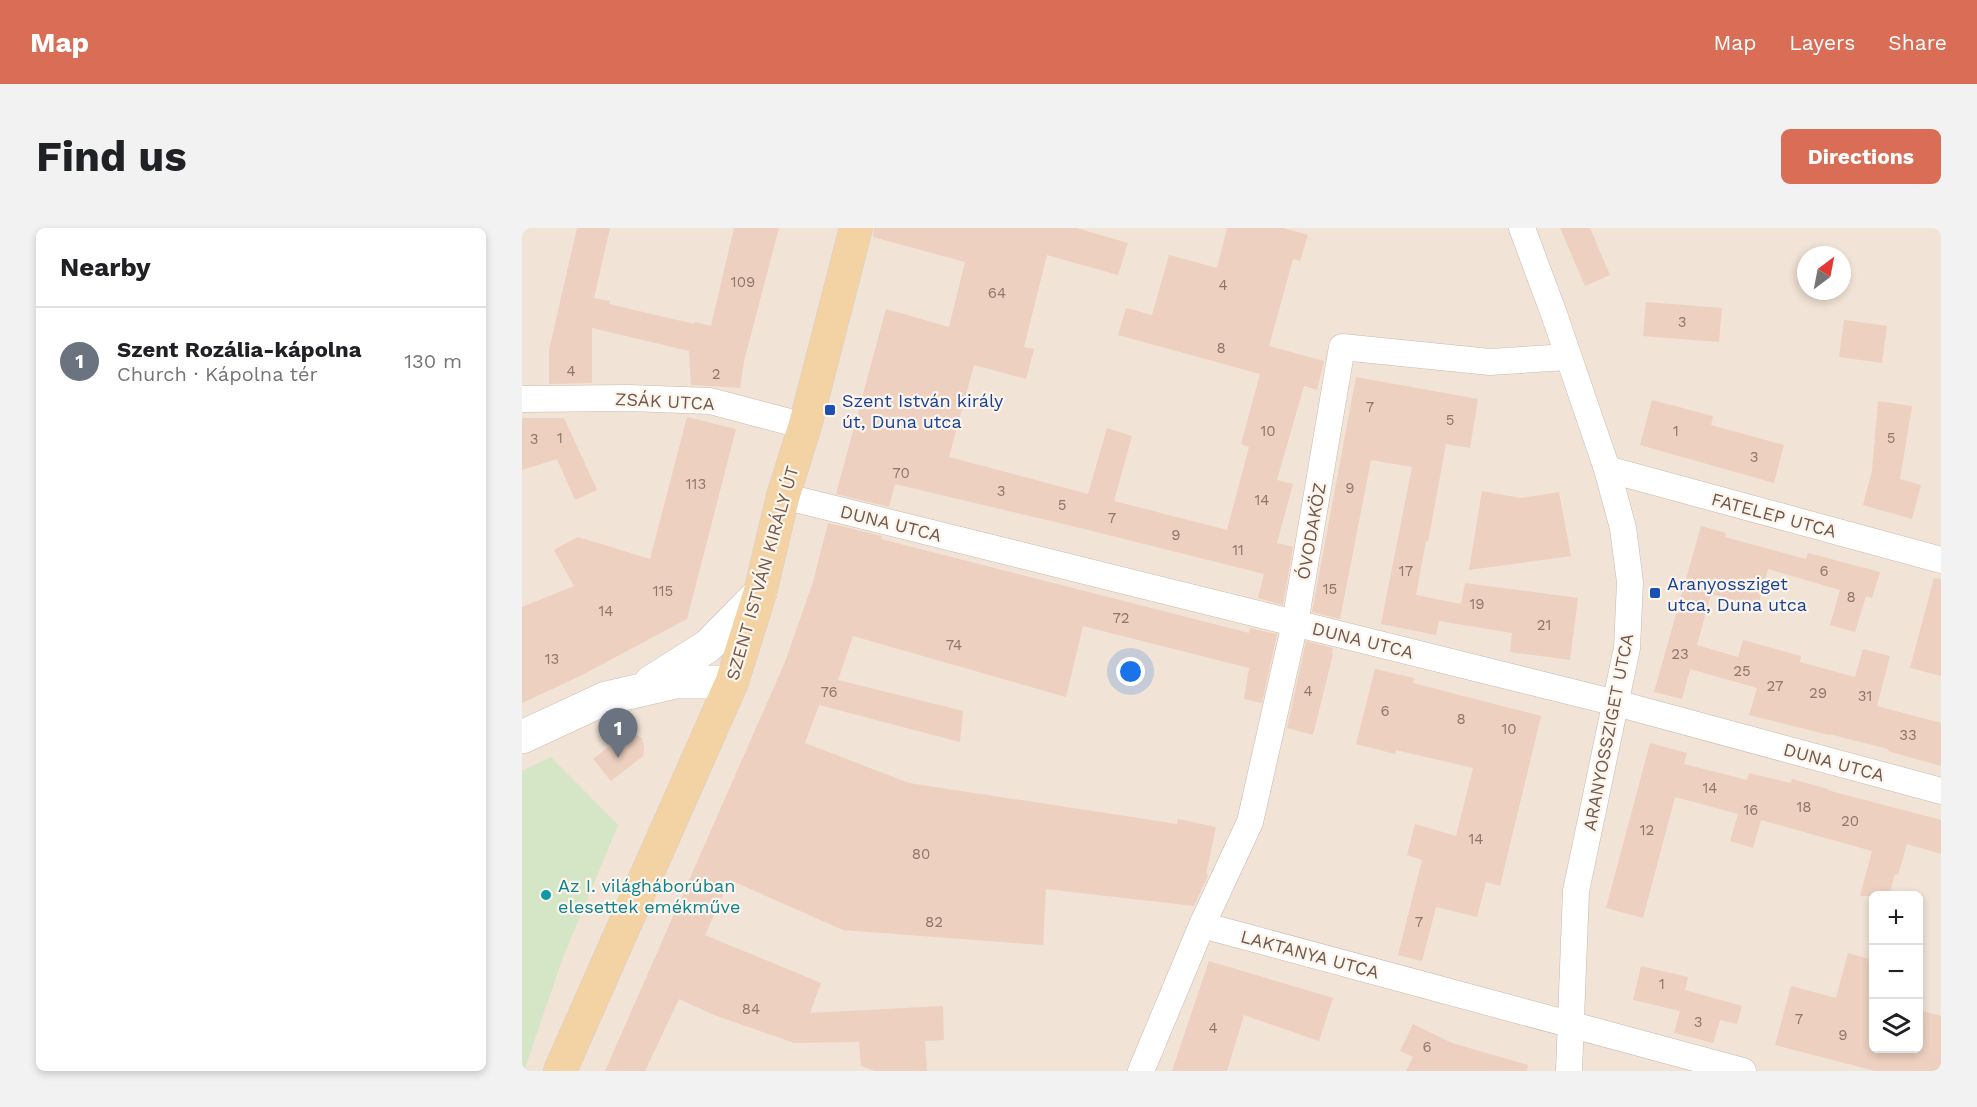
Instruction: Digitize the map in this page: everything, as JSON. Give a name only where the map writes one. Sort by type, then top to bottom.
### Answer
[{"type":"main road","name":"SZENT ISTVÁN KIRÁLY ÚT","points":[[560,1071],[732,682],[760,593],[783,496],[804,426],[856,228]]},
{"type":"street","name":"ARANYOSSZIGET UTCA","points":[[1522,228],[1607,469],[1623,528],[1630,582],[1627,648],[1576,891],[1569,1071]]},
{"type":"street","name":"ÓVODAKÖZ","points":[[1202,925],[1250,822],[1295,623],[1342,347],[1490,362],[1567,357]]},
{"type":"street","name":"ZSÁK UTCA","points":[[522,399],[629,398],[710,401],[804,426]]},
{"type":"street","name":"FATELEP UTCA","points":[[1607,469],[1941,560]]},
{"type":"street","name":"DUNA UTCA","points":[[783,496],[1616,703],[1941,791]]},
{"type":"street","points":[[636,692],[708,646],[760,593]]},
{"type":"street","points":[[522,737],[606,698],[676,682],[732,682]]},
{"type":"street","points":[[1141,1071],[1202,925]]},
{"type":"street","name":"LAKTANYA UTCA","points":[[1202,925],[1743,1071]]},
{"type":"shaded area","points":[[522,228],[1941,228],[1941,1071],[522,1071]]},
{"type":"green space","points":[[551,757],[618,825],[562,960],[524,1071],[522,1071],[522,771]]},
{"type":"building","points":[[577,228],[610,228],[594,298],[610,301],[609,304],[711,326],[734,228],[779,228],[744,361],[740,388],[691,385],[689,351],[592,328],[592,383],[549,384],[549,350]]},
{"type":"building","points":[[874,228],[1076,228],[1128,243],[1118,275],[1047,255],[1024,347],[1034,349],[1026,379],[974,365],[949,457],[1088,494],[1107,428],[1132,436],[1114,501],[1227,530],[1249,447],[1241,444],[1260,374],[1118,335],[1126,308],[1152,315],[1169,255],[1217,268],[1227,228],[1283,228],[1308,235],[1300,261],[1293,259],[1269,346],[1324,361],[1317,390],[1304,386],[1277,480],[1293,484],[1277,543],[1293,547],[1283,605],[1258,598],[1264,574],[1076,527],[895,484],[889,507],[836,494],[886,309],[949,327],[965,262],[873,237]]},
{"type":"building","points":[[1560,228],[1590,228],[1610,275],[1585,286]]},
{"type":"building","points":[[1646,302],[1722,308],[1719,342],[1643,336]]},
{"type":"building","points":[[1844,320],[1887,326],[1882,363],[1839,357]]},
{"type":"building","points":[[1356,377],[1478,399],[1470,448],[1446,444],[1416,595],[1461,604],[1465,583],[1578,598],[1570,660],[1510,652],[1512,633],[1439,621],[1436,635],[1381,624],[1412,467],[1371,460],[1340,619],[1312,612]]},
{"type":"building","points":[[1652,400],[1713,416],[1711,425],[1784,445],[1774,483],[1640,445]]},
{"type":"building","points":[[1878,401],[1912,406],[1900,479],[1921,485],[1912,519],[1863,505],[1872,471]]},
{"type":"building","points":[[687,417],[736,429],[687,619],[580,676],[522,703],[522,607],[574,586],[554,550],[578,537],[650,559]]},
{"type":"building","points":[[522,418],[564,418],[597,490],[575,500],[557,459],[522,470]]},
{"type":"building","points":[[1482,491],[1520,498],[1559,492],[1571,556],[1469,570]]},
{"type":"building","points":[[828,523],[882,536],[881,539],[1249,633],[1250,628],[1277,634],[1262,703],[1244,699],[1249,668],[1083,626],[1066,697],[853,636],[838,680],[963,711],[960,742],[819,705],[805,743],[909,783],[1177,824],[1178,819],[1216,827],[1207,878],[1194,906],[1046,889],[1043,945],[843,930],[730,880],[705,935],[821,983],[810,1013],[943,1006],[944,1040],[925,1041],[927,1071],[875,1071],[861,1066],[859,1042],[794,1043],[714,1015],[679,999],[645,1071],[605,1071],[785,662],[813,582]]},
{"type":"building","points":[[1701,526],[1726,533],[1725,537],[1806,559],[1808,553],[1880,572],[1872,598],[1866,596],[1855,632],[1830,625],[1840,590],[1768,569],[1758,607],[1711,594],[1697,645],[1738,657],[1743,640],[1801,656],[1800,662],[1855,677],[1863,649],[1890,656],[1877,706],[1941,723],[1941,766],[1888,751],[1888,749],[1749,715],[1757,688],[1690,669],[1682,699],[1654,692]]},
{"type":"building","points":[[1934,578],[1941,579],[1941,676],[1910,668]]},
{"type":"building","points":[[1306,641],[1333,648],[1313,735],[1287,728]]},
{"type":"building","points":[[1375,669],[1414,678],[1413,683],[1541,716],[1500,886],[1486,882],[1477,917],[1436,907],[1422,961],[1398,955],[1422,860],[1407,855],[1415,824],[1456,836],[1473,768],[1396,750],[1395,754],[1356,744]]},
{"type":"building","points":[[625,734],[634,734],[642,738],[643,756],[611,781],[593,759]]},
{"type":"building","points":[[1650,743],[1687,753],[1684,764],[1747,780],[1749,773],[1791,783],[1792,779],[1941,820],[1941,854],[1907,844],[1898,875],[1895,874],[1890,891],[1869,891],[1869,896],[1860,896],[1872,851],[1761,820],[1753,848],[1730,841],[1738,814],[1675,797],[1643,918],[1606,908]]},
{"type":"building","points":[[1848,953],[1869,959],[1869,1053],[1923,1053],[1923,1011],[1941,1016],[1941,1071],[1875,1071],[1775,1045],[1791,986],[1836,998]]},
{"type":"building","points":[[1209,961],[1333,998],[1319,1041],[1244,1015],[1227,1071],[1172,1071]]},
{"type":"building","points":[[1641,966],[1688,977],[1685,990],[1742,1006],[1737,1024],[1720,1020],[1713,1043],[1674,1033],[1680,1011],[1633,1000]]},
{"type":"building","points":[[1413,1024],[1452,1043],[1528,1065],[1527,1071],[1406,1071],[1413,1057],[1400,1051]]},
{"type":"place","name":"Szent István király út, Duna utca","points":[[830,410]]},
{"type":"place","name":"Aranyossziget utca, Duna utca","points":[[1655,593]]},
{"type":"place","name":"Szent Rozália-kápolna","points":[[618,758]]},
{"type":"place","name":"Az I. világháborúban elesettek emékműve","points":[[546,895]]}]
